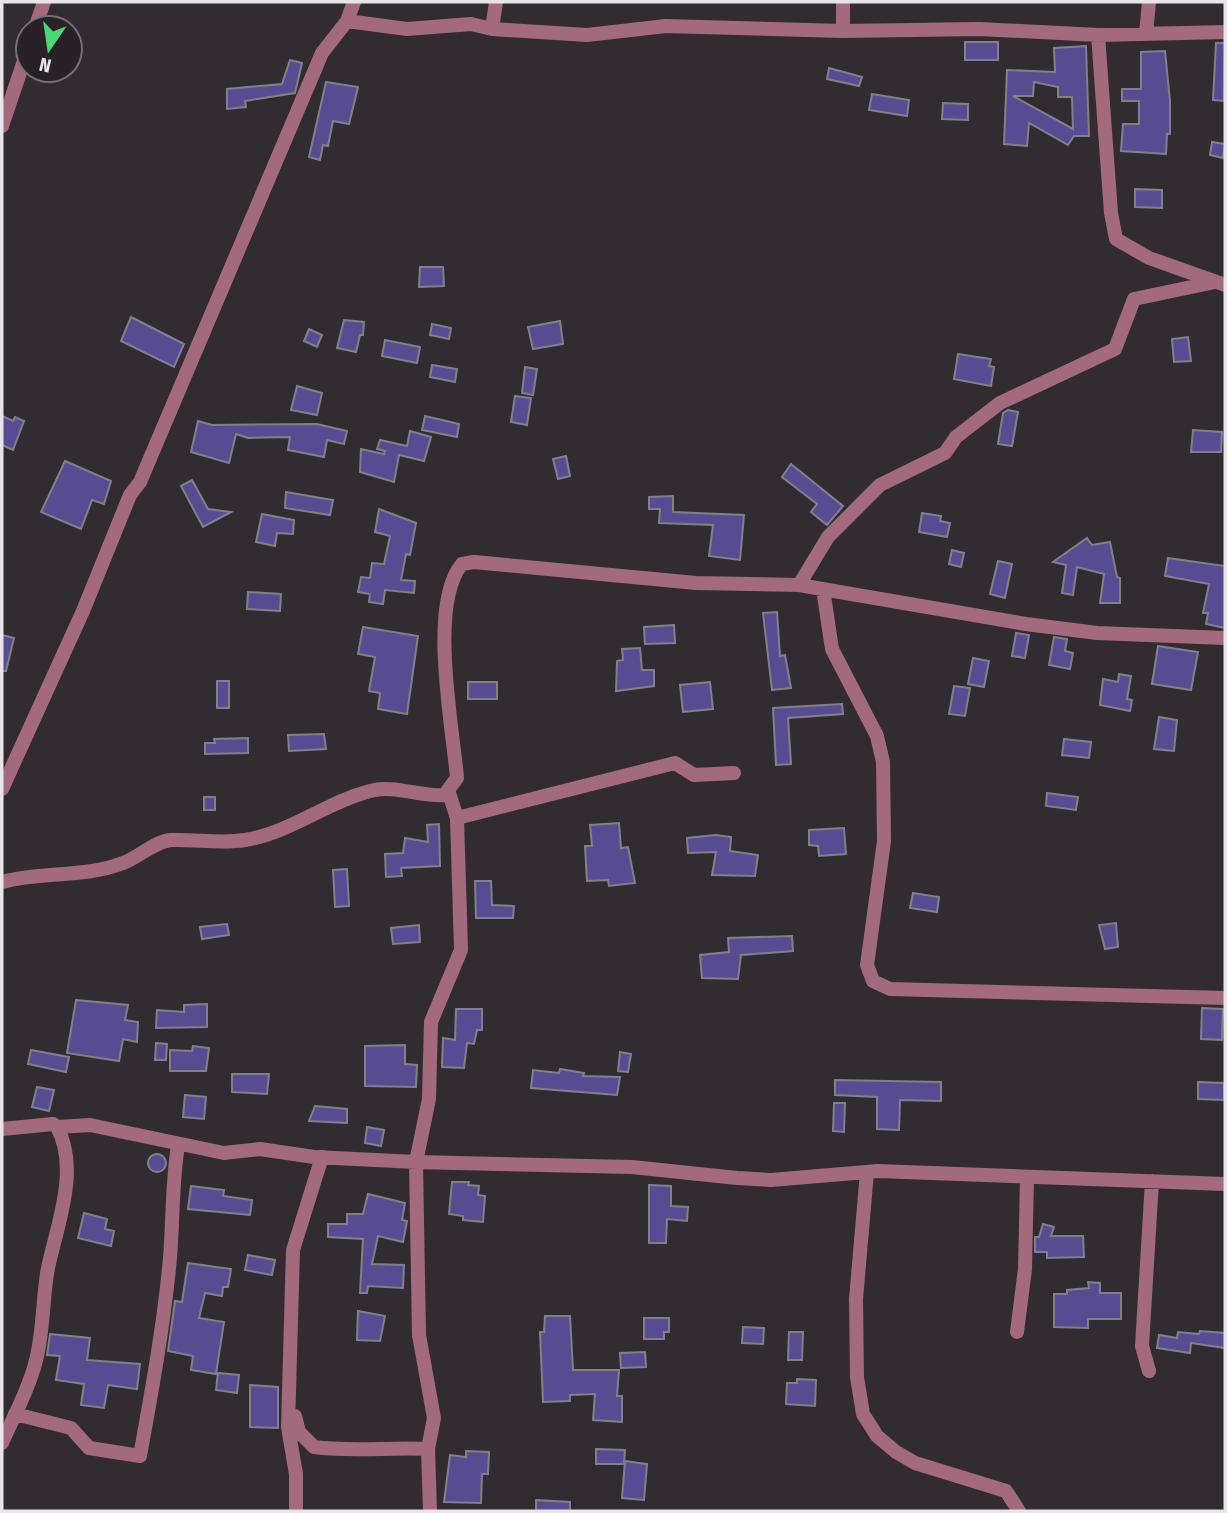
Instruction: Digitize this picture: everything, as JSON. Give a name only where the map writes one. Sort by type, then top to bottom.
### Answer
[{"type":"street","points":[[2,789],[83,611],[130,495],[140,482],[322,53],[347,21],[354,2]]},
{"type":"street","points":[[492,29],[496,2]]},
{"type":"street","points":[[843,2],[844,31]]},
{"type":"street","points":[[1146,34],[1149,2]]},
{"type":"street","points":[[347,21],[407,29],[471,24],[492,29],[587,35],[666,26],[844,31],[979,29],[1098,36],[1225,32]]},
{"type":"street","points":[[1098,36],[1111,213],[1116,239],[1149,258],[1220,284]]},
{"type":"street","points":[[2,126],[16,84]]},
{"type":"street","points":[[799,585],[828,537],[880,485],[945,453],[956,437],[1000,402],[1115,349],[1133,299],[1220,284]]},
{"type":"street","points":[[2,882],[22,876],[94,871],[123,863],[168,840],[198,843],[247,840],[294,825],[371,790],[391,789],[429,797],[449,795],[448,790],[457,778],[444,679],[445,630],[451,583],[462,564],[474,562],[696,583],[799,585],[1026,624],[1097,633],[1225,638]]},
{"type":"street","points":[[823,589],[832,649],[864,707],[877,736],[883,762],[884,841],[867,965],[873,981],[890,989],[1225,998]]},
{"type":"street","points":[[457,818],[675,763],[694,775],[734,773]]},
{"type":"street","points":[[430,1511],[428,1449],[434,1418],[419,1335],[416,1162],[429,1099],[431,1022],[461,950],[457,818],[448,790]]},
{"type":"street","points":[[2,1129],[53,1124],[57,1127],[65,1142],[66,1182],[48,1270],[35,1366],[2,1443]]},
{"type":"street","points":[[57,1127],[90,1125],[224,1153],[260,1149],[322,1157],[416,1162],[632,1167],[771,1180],[867,1172],[1225,1184]]},
{"type":"street","points":[[15,1414],[71,1428],[89,1448],[140,1456],[161,1334],[170,1260],[172,1179],[178,1145]]},
{"type":"street","points":[[296,1511],[296,1474],[288,1427],[293,1250],[322,1157]]},
{"type":"street","points":[[867,1172],[856,1299],[857,1377],[863,1414],[877,1436],[896,1452],[915,1463],[1006,1491],[1019,1511]]},
{"type":"street","points":[[1017,1332],[1025,1269],[1027,1178]]},
{"type":"street","points":[[1149,1371],[1142,1346],[1153,1181]]},
{"type":"street","points":[[288,1391],[299,1432],[314,1447],[362,1451],[387,1446],[428,1449]]},
{"type":"building","points":[[965,42],[998,42],[998,60],[965,60]]},
{"type":"building","points":[[1216,43],[1225,43],[1224,101],[1213,100]]},
{"type":"building","points":[[1086,46],[1089,136],[1074,136],[1068,145],[1029,123],[1027,146],[1004,144],[1007,70],[1055,72],[1054,48]],"holes":[[[1034,82],[1058,87],[1058,97],[1072,97],[1073,129],[1013,96],[1033,96]]]},
{"type":"building","points":[[1165,51],[1170,101],[1170,134],[1167,134],[1166,154],[1121,151],[1123,124],[1139,124],[1139,101],[1122,101],[1122,89],[1141,89],[1141,52]]},
{"type":"building","points":[[290,60],[302,63],[295,93],[245,101],[246,107],[227,109],[227,89],[282,84]]},
{"type":"building","points":[[829,68],[862,77],[859,86],[827,79]]},
{"type":"building","points":[[326,82],[358,87],[349,124],[333,121],[328,146],[323,145],[320,160],[309,157]]},
{"type":"building","points":[[872,94],[909,100],[907,116],[869,110]]},
{"type":"building","points":[[943,103],[968,104],[968,120],[942,119]]},
{"type":"building","points":[[1212,142],[1225,144],[1223,158],[1210,155]]},
{"type":"building","points":[[1135,189],[1162,190],[1162,208],[1135,207]]},
{"type":"building","points":[[420,267],[443,267],[444,286],[419,287]]},
{"type":"building","points":[[131,317],[184,344],[174,367],[121,341]]},
{"type":"building","points":[[344,320],[364,322],[363,335],[360,335],[356,352],[337,348]]},
{"type":"building","points":[[560,321],[563,344],[533,349],[528,327]]},
{"type":"building","points":[[432,324],[451,328],[449,339],[430,335]]},
{"type":"building","points":[[309,329],[322,335],[317,347],[304,341]]},
{"type":"building","points":[[1188,337],[1191,361],[1174,362],[1172,339]]},
{"type":"building","points":[[385,340],[420,347],[417,363],[382,356]]},
{"type":"building","points":[[958,354],[991,359],[989,366],[994,367],[991,386],[954,379]]},
{"type":"building","points":[[432,365],[457,369],[455,382],[430,377]]},
{"type":"building","points":[[525,367],[537,369],[533,395],[522,393]]},
{"type":"building","points":[[297,386],[322,393],[317,415],[291,410]]},
{"type":"building","points":[[515,396],[531,398],[527,425],[511,422]]},
{"type":"building","points":[[1008,410],[1018,412],[1012,446],[998,444],[1003,413]]},
{"type":"building","points":[[2,416],[13,421],[15,417],[24,421],[13,450],[2,445]]},
{"type":"building","points":[[425,416],[459,424],[457,437],[422,430]]},
{"type":"building","points":[[198,421],[212,425],[317,424],[347,431],[344,444],[327,440],[324,457],[288,450],[290,437],[248,438],[236,434],[229,463],[191,452]]},
{"type":"building","points":[[1193,430],[1222,432],[1221,452],[1191,452]]},
{"type":"building","points":[[410,431],[431,437],[424,461],[399,455],[394,482],[360,472],[361,449],[384,454],[385,451],[377,449],[380,440],[407,446]]},
{"type":"building","points":[[566,456],[570,476],[558,479],[553,459]]},
{"type":"building","points":[[65,461],[111,481],[104,504],[92,500],[81,529],[41,512]]},
{"type":"building","points":[[791,464],[843,506],[827,525],[811,512],[817,504],[782,477]]},
{"type":"building","points":[[192,480],[208,509],[231,512],[203,527],[181,486]]},
{"type":"building","points":[[286,492],[333,500],[330,515],[285,508]]},
{"type":"building","points":[[673,496],[673,512],[744,515],[740,560],[709,556],[713,525],[659,523],[660,509],[649,509],[649,497]]},
{"type":"building","points":[[379,509],[416,523],[410,555],[406,554],[401,580],[415,581],[414,593],[385,590],[383,604],[369,602],[370,594],[358,592],[361,577],[370,578],[372,563],[384,564],[390,536],[375,532]]},
{"type":"building","points":[[922,513],[941,516],[940,521],[950,523],[947,537],[919,532]]},
{"type":"building","points":[[262,514],[294,520],[293,534],[277,533],[275,546],[256,542]]},
{"type":"building","points":[[1087,538],[1092,545],[1110,542],[1117,577],[1120,578],[1120,603],[1100,603],[1104,574],[1077,567],[1073,595],[1062,593],[1066,565],[1053,562]]},
{"type":"building","points":[[952,550],[964,553],[961,567],[949,564]]},
{"type":"building","points":[[1168,558],[1225,566],[1225,628],[1206,624],[1208,613],[1203,613],[1209,584],[1165,576]]},
{"type":"building","points":[[998,561],[1012,564],[1005,598],[990,594]]},
{"type":"building","points":[[248,592],[281,594],[280,611],[247,609]]},
{"type":"building","points":[[777,612],[780,656],[785,655],[791,688],[772,690],[763,613]]},
{"type":"building","points":[[674,625],[675,643],[645,644],[644,627]]},
{"type":"building","points":[[363,627],[418,636],[407,714],[378,709],[380,693],[369,691],[375,657],[358,654]]},
{"type":"building","points":[[1016,633],[1029,635],[1025,658],[1012,656]]},
{"type":"building","points":[[2,635],[14,638],[6,671],[2,671]]},
{"type":"building","points":[[1054,637],[1067,639],[1065,651],[1073,653],[1070,669],[1049,665]]},
{"type":"building","points":[[1158,646],[1198,652],[1191,690],[1152,684]]},
{"type":"building","points":[[640,648],[642,670],[654,670],[654,686],[616,691],[617,661],[623,660],[622,649]]},
{"type":"building","points":[[973,658],[989,661],[984,687],[968,684]]},
{"type":"building","points":[[1119,674],[1131,676],[1127,699],[1132,700],[1130,711],[1100,705],[1103,679],[1118,682]]},
{"type":"building","points":[[217,681],[229,681],[229,708],[217,708]]},
{"type":"building","points":[[468,682],[497,682],[497,699],[468,699]]},
{"type":"building","points":[[710,682],[713,709],[683,712],[680,685]]},
{"type":"building","points":[[954,686],[970,688],[965,716],[949,714]]},
{"type":"building","points":[[842,704],[843,714],[788,718],[791,764],[776,765],[773,708]]},
{"type":"building","points":[[1159,717],[1177,720],[1174,751],[1154,749]]},
{"type":"building","points":[[324,734],[326,749],[289,751],[288,735]]},
{"type":"building","points":[[248,738],[248,753],[205,754],[205,743],[215,743],[214,739]]},
{"type":"building","points":[[1064,739],[1091,742],[1089,758],[1062,755]]},
{"type":"building","points":[[1047,793],[1078,797],[1076,810],[1046,806]]},
{"type":"building","points":[[204,797],[215,797],[215,810],[204,810]]},
{"type":"building","points":[[619,823],[621,848],[628,847],[635,883],[609,886],[608,880],[587,881],[585,846],[592,846],[590,825]]},
{"type":"building","points":[[439,824],[440,866],[401,868],[402,876],[386,877],[385,854],[403,853],[405,838],[428,842],[427,825]]},
{"type":"building","points":[[844,828],[846,854],[819,856],[818,846],[809,845],[809,830]]},
{"type":"building","points":[[716,835],[731,837],[730,851],[758,855],[755,876],[712,875],[716,852],[688,853],[687,838]]},
{"type":"building","points":[[347,869],[349,906],[335,907],[333,870]]},
{"type":"building","points":[[475,881],[491,881],[492,905],[514,906],[513,918],[476,918]]},
{"type":"building","points":[[913,893],[939,897],[937,912],[910,908]]},
{"type":"building","points":[[1116,923],[1118,947],[1105,949],[1099,925]]},
{"type":"building","points":[[227,924],[229,935],[202,939],[200,927]]},
{"type":"building","points":[[419,925],[420,942],[393,944],[391,928]]},
{"type":"building","points":[[792,936],[793,951],[741,955],[738,979],[702,978],[700,955],[729,952],[728,938]]},
{"type":"building","points":[[76,1000],[128,1005],[125,1020],[138,1022],[137,1042],[123,1039],[119,1061],[67,1053]]},
{"type":"building","points":[[207,1004],[207,1027],[156,1028],[157,1010],[184,1012],[184,1005]]},
{"type":"building","points":[[1202,1008],[1223,1009],[1222,1040],[1201,1039]]},
{"type":"building","points":[[456,1009],[482,1009],[482,1030],[477,1030],[474,1044],[467,1043],[464,1068],[442,1067],[443,1038],[455,1040]]},
{"type":"building","points":[[156,1043],[167,1044],[166,1060],[155,1060]]},
{"type":"building","points":[[405,1045],[405,1064],[417,1065],[416,1087],[365,1086],[365,1046]]},
{"type":"building","points":[[193,1046],[209,1048],[206,1071],[170,1071],[170,1050],[192,1051]]},
{"type":"building","points":[[31,1050],[69,1057],[66,1072],[28,1064]]},
{"type":"building","points":[[620,1052],[631,1054],[628,1072],[618,1071]]},
{"type":"building","points":[[560,1069],[584,1073],[583,1076],[620,1077],[617,1095],[531,1088],[533,1070],[559,1073]]},
{"type":"building","points":[[232,1074],[269,1074],[267,1094],[232,1092]]},
{"type":"building","points":[[835,1080],[941,1082],[941,1101],[900,1100],[899,1130],[877,1129],[877,1097],[835,1095]]},
{"type":"building","points":[[1198,1082],[1224,1083],[1224,1100],[1198,1099]]},
{"type":"building","points":[[37,1087],[54,1090],[49,1111],[32,1107]]},
{"type":"building","points":[[185,1095],[206,1097],[204,1119],[183,1117]]},
{"type":"building","points":[[834,1103],[845,1103],[844,1132],[833,1131]]},
{"type":"building","points":[[315,1106],[347,1109],[347,1123],[309,1121]]},
{"type":"building","points":[[367,1127],[384,1130],[381,1146],[365,1143]]},
{"type":"building","points":[[153,1154],[161,1154],[166,1163],[164,1170],[153,1172],[148,1167],[148,1159]]},
{"type":"building","points":[[452,1182],[469,1182],[468,1185],[479,1186],[478,1195],[485,1196],[483,1222],[463,1220],[463,1216],[449,1214]]},
{"type":"building","points":[[649,1185],[671,1186],[671,1206],[688,1207],[687,1221],[667,1219],[666,1243],[649,1243]]},
{"type":"building","points":[[191,1186],[224,1190],[223,1196],[252,1200],[250,1215],[188,1209]]},
{"type":"building","points":[[368,1194],[405,1203],[402,1220],[407,1221],[403,1242],[378,1236],[372,1264],[404,1265],[403,1288],[368,1286],[367,1293],[360,1293],[363,1239],[328,1237],[328,1224],[347,1224],[347,1214],[363,1214]]},
{"type":"building","points":[[84,1213],[107,1219],[105,1229],[114,1231],[111,1246],[78,1238]]},
{"type":"building","points":[[1043,1224],[1054,1227],[1051,1236],[1083,1236],[1084,1257],[1047,1258],[1047,1252],[1035,1252],[1035,1237],[1039,1237]]},
{"type":"building","points":[[248,1255],[275,1260],[272,1275],[245,1270]]},
{"type":"building","points":[[188,1263],[231,1269],[228,1287],[223,1287],[222,1296],[205,1293],[199,1318],[224,1322],[216,1374],[191,1370],[193,1356],[168,1351],[175,1301],[182,1302]]},
{"type":"building","points":[[1088,1282],[1100,1283],[1100,1293],[1121,1293],[1121,1319],[1088,1319],[1088,1328],[1054,1327],[1054,1294],[1067,1294],[1067,1290],[1089,1288]]},
{"type":"building","points":[[358,1311],[385,1316],[380,1341],[357,1340]]},
{"type":"building","points":[[545,1316],[570,1316],[573,1370],[619,1370],[617,1396],[622,1396],[622,1422],[593,1420],[595,1394],[570,1395],[570,1401],[543,1402],[540,1332],[544,1332]]},
{"type":"building","points":[[644,1318],[669,1318],[669,1332],[664,1332],[664,1339],[644,1339]]},
{"type":"building","points":[[743,1327],[764,1328],[763,1344],[742,1343]]},
{"type":"building","points":[[1200,1331],[1225,1333],[1225,1348],[1191,1343],[1190,1353],[1157,1348],[1159,1335],[1177,1338],[1178,1332],[1199,1334]]},
{"type":"building","points":[[789,1332],[803,1332],[802,1360],[788,1360]]},
{"type":"building","points":[[50,1334],[90,1338],[87,1360],[140,1364],[137,1389],[108,1385],[104,1408],[81,1405],[84,1384],[56,1380],[60,1356],[47,1355]]},
{"type":"building","points":[[645,1352],[646,1367],[621,1368],[620,1353]]},
{"type":"building","points":[[218,1373],[239,1375],[237,1393],[216,1390]]},
{"type":"building","points":[[797,1379],[816,1380],[815,1406],[786,1404],[787,1383],[797,1383]]},
{"type":"building","points":[[250,1385],[278,1387],[278,1428],[250,1427]]},
{"type":"building","points":[[596,1449],[625,1450],[624,1464],[596,1464]]},
{"type":"building","points":[[466,1451],[489,1452],[488,1474],[482,1474],[481,1503],[444,1502],[450,1455],[466,1457]]},
{"type":"building","points":[[625,1461],[647,1464],[644,1500],[622,1498]]},
{"type":"building","points":[[536,1500],[570,1502],[570,1511],[536,1511]]}]
